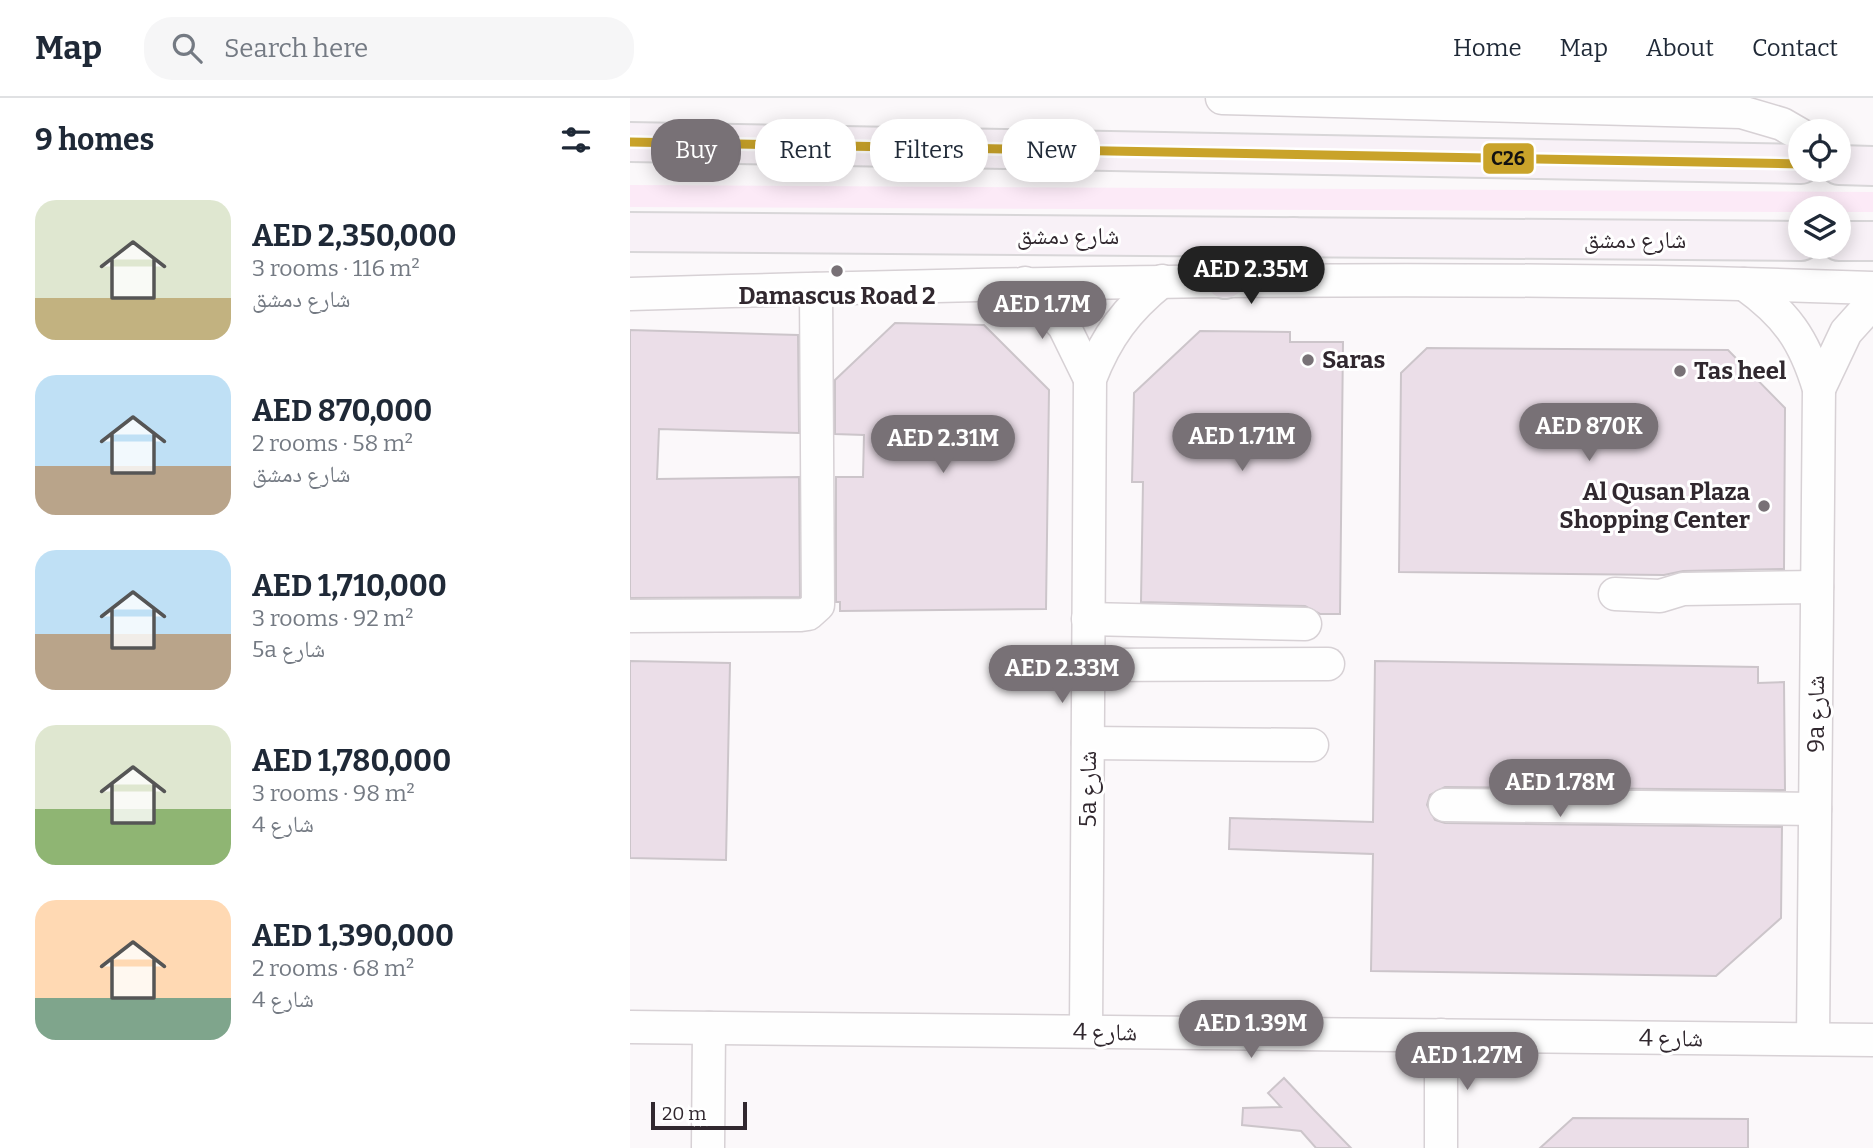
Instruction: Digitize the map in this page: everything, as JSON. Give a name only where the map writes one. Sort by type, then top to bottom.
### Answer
[{"type":"main road","points":[[630,142],[1788,164]]},
{"type":"main road","points":[[1851,165],[1873,166]]},
{"type":"main road","name":"شارع دمشق","points":[[630,233],[1788,241]]},
{"type":"main road","points":[[1225,279],[1293,237]]},
{"type":"main road","points":[[1851,241],[1873,241]]},
{"type":"street","points":[[1222,98],[1741,112],[1788,127]]},
{"type":"street","points":[[630,294],[1225,279],[1744,284],[1873,288]]},
{"type":"street","name":"5a شارع","points":[[1086,1031],[1090,379],[1101,350],[1117,324],[1138,300],[1162,281]]},
{"type":"street","name":"5a شارع","points":[[1025,283],[1064,326],[1090,379]]},
{"type":"street","name":"9a شارع","points":[[1744,284],[1771,303],[1793,328],[1810,357],[1819,389],[1813,1039]]},
{"type":"street","points":[[630,616],[801,615],[808,614],[818,605],[816,289]]},
{"type":"street","name":"9a شارع","points":[[1819,389],[1846,332],[1873,302]]},
{"type":"street","points":[[1615,594],[1660,596],[1677,589],[1817,597]]},
{"type":"street","points":[[1088,619],[1305,624]]},
{"type":"street","points":[[1088,665],[1328,664]]},
{"type":"street","points":[[1088,743],[1312,746]]},
{"type":"street","points":[[1445,805],[1815,809]]},
{"type":"street","name":"شارع 4","points":[[630,1027],[1873,1040]]},
{"type":"street","points":[[708,1148],[709,1028]]},
{"type":"street","points":[[1441,1035],[1441,1148]]},
{"type":"shaded area","points":[[630,185],[1873,192],[1873,212],[1851,212],[1851,196],[1788,196],[1788,212],[630,207]]},
{"type":"building","points":[[895,323],[984,325],[1049,390],[1046,609],[840,611],[840,602],[836,602],[836,477],[863,477],[864,435],[835,434],[835,380]]},
{"type":"building","points":[[630,330],[798,335],[799,433],[659,429],[657,479],[799,477],[800,597],[630,598]]},
{"type":"building","points":[[1200,331],[1290,332],[1290,342],[1343,342],[1340,614],[1320,614],[1305,606],[1141,602],[1143,482],[1132,482],[1134,393]]},
{"type":"building","points":[[1427,348],[1728,350],[1785,408],[1784,569],[1683,571],[1664,575],[1399,572],[1401,373]]},
{"type":"building","points":[[630,661],[730,663],[726,860],[630,858]]},
{"type":"building","points":[[1375,661],[1758,667],[1758,683],[1784,682],[1785,790],[1445,787],[1430,795],[1427,805],[1435,820],[1445,823],[1782,827],[1781,918],[1716,976],[1371,971],[1373,854],[1229,849],[1230,818],[1373,822]]},
{"type":"building","points":[[1284,1078],[1351,1148],[1316,1148],[1301,1131],[1242,1125],[1243,1108],[1281,1107],[1268,1093]]},
{"type":"building","points":[[1573,1118],[1748,1119],[1748,1148],[1540,1148]]},
{"type":"transit line","name":"C26","points":[[630,142],[1788,164]]},
{"type":"place","name":"Damascus Road 2","points":[[837,271]]},
{"type":"place","name":"Saras","points":[[1308,360]]},
{"type":"place","name":"Tas heel","points":[[1680,371]]},
{"type":"place","name":"Al Qusan Plaza Shopping Center","points":[[1764,506]]}]
